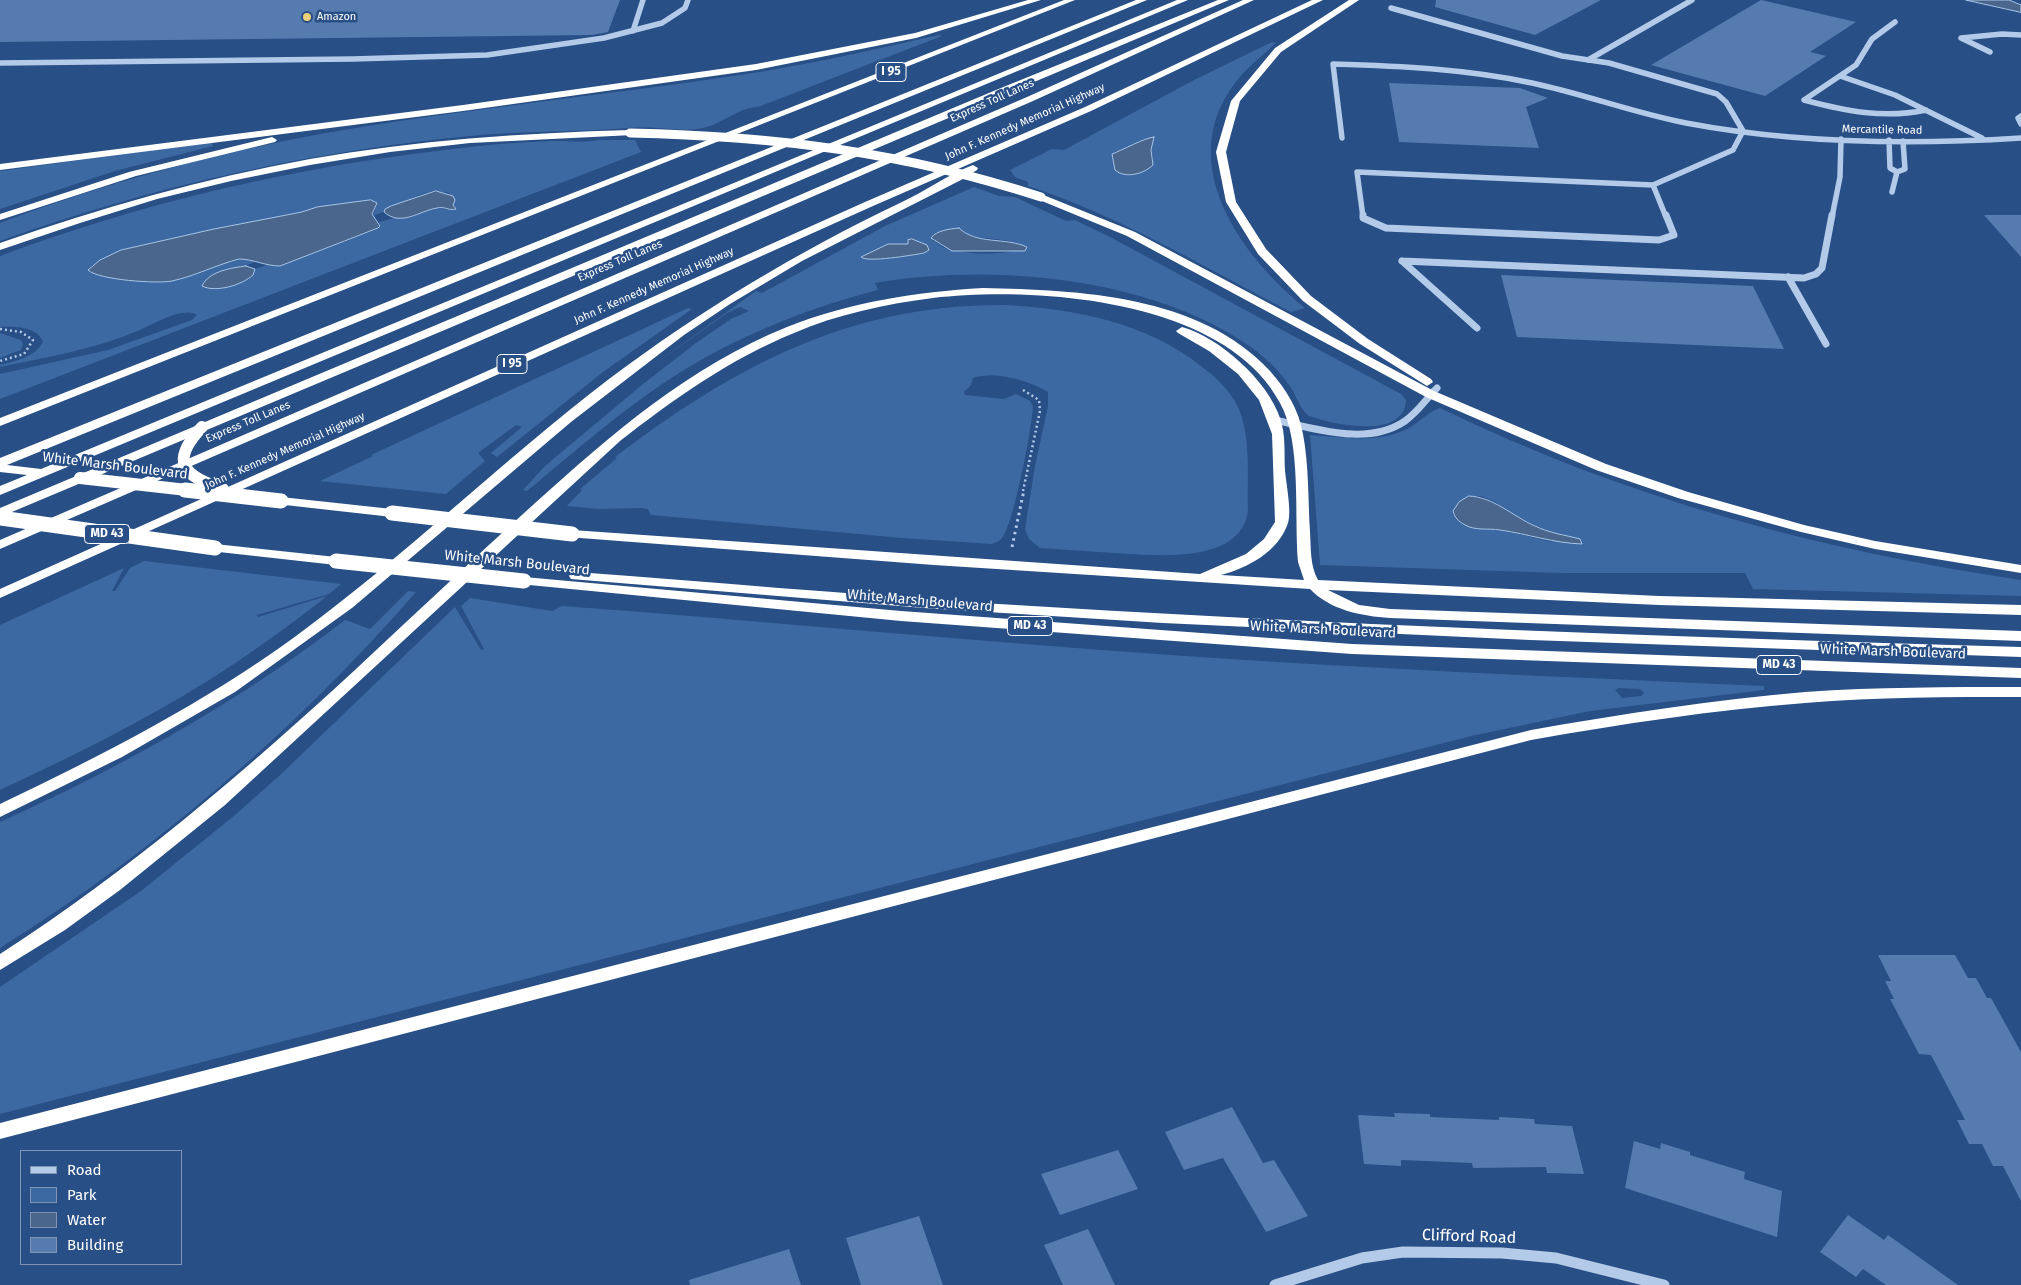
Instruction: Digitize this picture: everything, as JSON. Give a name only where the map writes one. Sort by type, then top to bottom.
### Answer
[{"type":"highway","points":[[0,167],[700,76],[811,58],[931,31],[1037,0]]},
{"type":"highway","name":"I 95","points":[[0,422],[1071,0]]},
{"type":"highway","points":[[0,463],[1143,0]]},
{"type":"highway","points":[[0,491],[1184,0]]},
{"type":"highway","points":[[0,513],[981,99],[1225,0]]},
{"type":"highway","name":"Express Toll Lanes","points":[[0,544],[1030,99],[1250,0]]},
{"type":"highway","name":"John F. Kennedy Memorial Highway","points":[[0,594],[869,204],[998,150],[1319,0]]},
{"type":"highway","points":[[1355,0],[1300,33],[1275,53],[1246,82],[1233,102],[1224,128],[1221,151],[1222,176],[1243,224],[1267,258],[1285,278],[1314,305],[1434,391]]},
{"type":"highway","points":[[0,217],[95,185],[236,147],[311,132],[463,108]]},
{"type":"highway","points":[[0,247],[78,220],[173,192],[307,163],[468,140],[630,133],[734,136],[841,148],[947,168],[1041,197],[1131,234],[1483,417],[1601,467],[1726,508],[1875,545],[2021,569]]},
{"type":"highway","points":[[0,811],[112,756],[177,720],[273,660],[353,599],[588,403],[674,337],[764,278],[851,231],[947,184],[998,150]]},
{"type":"highway","points":[[0,963],[100,896],[182,834],[269,758],[615,438],[639,420],[744,351],[794,329],[851,310],[902,297],[966,291],[1043,291],[1079,296],[1158,312],[1194,325],[1226,342],[1246,356],[1274,384],[1287,402],[1294,423],[1301,479],[1307,573],[1312,583],[1320,590],[1341,603],[1355,608],[1380,612],[2021,636]]},
{"type":"highway","points":[[1079,296],[1115,304],[1174,327],[1225,356],[1238,366],[1258,389],[1274,420],[1278,434],[1282,522],[1277,534],[1260,552],[1244,561],[1219,571],[1187,578]]},
{"type":"highway","points":[[202,427],[188,441],[181,455],[182,463],[190,472],[220,489],[281,501]]},
{"type":"highway","name":"White Marsh Boulevard","points":[[0,468],[572,534],[1007,566],[1187,578],[1822,607],[2021,610]]},
{"type":"highway","name":"White Marsh Boulevard","points":[[0,518],[215,548],[336,561],[528,577],[911,617],[1352,649],[2021,672]]},
{"type":"highway","points":[[528,577],[1178,619],[1559,638],[2021,652]]},
{"type":"highway","points":[[0,1131],[1531,735],[1643,716],[1765,701],[1846,695],[2021,692]]},
{"type":"street","points":[[633,31],[643,0]]},
{"type":"street","points":[[1588,60],[1692,0]]},
{"type":"street","points":[[1391,8],[1562,56],[1618,66],[1717,94],[1726,102],[1743,132],[1734,150],[1653,185],[1357,172],[1363,218],[1386,228],[1659,240],[1674,235],[1653,185]]},
{"type":"street","points":[[1895,22],[1872,39],[1856,65],[1804,100],[1844,111],[1886,116],[1907,115],[1926,110]]},
{"type":"street","points":[[1990,52],[1961,38],[2002,34],[2021,35]]},
{"type":"street","name":"Mercantile Road","points":[[1342,138],[1333,64],[1378,65],[1506,78],[1560,90],[1654,116],[1743,132],[1903,141],[2021,138]]},
{"type":"street","points":[[1840,76],[1884,90],[1984,140]]},
{"type":"street","points":[[1477,328],[1402,261],[1804,278],[1816,274],[1822,268],[1840,177],[1841,139]]},
{"type":"street","points":[[1889,140],[1890,168],[1898,172],[1905,169],[1903,141]]},
{"type":"street","points":[[1892,192],[1898,172]]},
{"type":"street","points":[[1788,277],[1826,344]]},
{"type":"street","points":[[1274,420],[1360,433],[1383,431],[1403,423],[1434,391]]},
{"type":"street","name":"Clifford Road","points":[[1275,1285],[1362,1258],[1403,1252],[1502,1253],[1556,1258],[1664,1285]]},
{"type":"lane","points":[[0,63],[353,59],[487,55],[604,38],[662,24],[685,8],[688,0]]},
{"type":"lane","points":[[2021,116],[2018,118],[2021,124]]},
{"type":"path","points":[[0,329],[20,332],[33,340],[33,343],[24,354],[0,361]]},
{"type":"path","points":[[1007,566],[1040,411],[1039,400],[1023,390]]},
{"type":"green space","points":[[939,35],[942,36],[758,107],[744,110],[703,128],[685,130],[637,127],[480,135],[358,150],[297,160],[177,187],[58,221],[0,241],[0,223],[10,219],[150,173],[258,146],[411,119],[766,71]]},
{"type":"green space","points":[[1272,42],[1276,43],[1239,78],[1218,113],[1211,144],[1213,175],[1223,206],[1238,235],[1258,262],[1305,308],[1291,312],[1129,227],[1062,198],[1028,186],[1028,182],[1015,177],[1010,170],[1052,149],[1064,150],[1194,80]],"holes":[[[1154,137],[1151,149],[1153,160],[1141,172],[1122,174],[1114,160],[1142,140]]]},
{"type":"green space","points":[[635,140],[641,152],[0,399],[0,374],[108,350],[192,320],[197,315],[191,313],[177,314],[123,337],[71,352],[0,367],[0,365],[31,355],[43,341],[35,332],[24,328],[0,327],[0,256],[109,219],[164,203],[275,177],[388,158],[472,147],[540,141],[582,142]],"holes":[[[433,191],[449,193],[455,200],[453,205],[456,208],[451,210],[436,208],[407,218],[394,218],[379,222],[380,226],[375,230],[280,266],[266,265],[255,269],[249,279],[221,288],[207,279],[257,261],[246,259],[224,262],[181,278],[161,282],[131,278],[91,266],[109,255],[137,246],[302,212],[317,207],[371,200],[377,203],[373,216],[425,193]]]},
{"type":"green space","points":[[211,142],[213,146],[115,171],[0,209],[0,171]]},
{"type":"green space","points":[[974,187],[999,196],[1015,197],[1066,221],[1075,220],[1110,237],[1401,394],[1406,400],[1402,413],[1393,421],[1380,425],[1365,426],[1334,423],[1309,416],[1303,410],[1292,389],[1280,373],[1245,343],[1205,321],[1162,303],[1115,290],[1066,281],[1017,276],[968,275],[920,277],[875,283],[878,290],[829,304],[781,322],[711,354],[647,395],[527,491],[523,490],[545,466],[643,384],[696,343],[731,319],[749,311],[740,307],[727,313],[641,374],[756,291],[762,293],[885,226]],"holes":[[[964,233],[1012,242],[1027,247],[1008,252],[986,254],[945,248],[932,240]],[[908,240],[921,242],[929,250],[924,253],[891,258],[866,259],[861,257],[888,244],[908,244]]]},
{"type":"green space","points":[[1005,305],[1083,314],[1133,328],[1157,338],[1179,351],[1224,386],[1240,412],[1246,435],[1248,460],[1248,510],[1242,528],[1230,541],[1213,549],[1171,555],[1040,548],[1029,539],[1025,529],[1035,466],[1048,406],[1048,392],[1012,378],[991,375],[973,378],[971,385],[964,392],[965,395],[1004,399],[1016,394],[1030,401],[1033,406],[1026,453],[1012,514],[1002,538],[992,544],[902,538],[651,515],[648,509],[642,508],[597,509],[567,506],[582,490],[580,489],[617,458],[615,457],[660,424],[750,369],[797,346],[845,329],[896,316],[949,308]]},
{"type":"green space","points":[[688,308],[692,309],[603,372],[497,457],[491,453],[522,427],[516,425],[478,453],[485,461],[446,494],[320,481],[373,456],[371,455]]},
{"type":"green space","points":[[0,333],[21,340],[23,344],[21,350],[0,358]]},
{"type":"green space","points":[[1440,408],[1580,469],[1724,516],[1797,536],[1871,553],[1945,568],[2021,580],[2021,596],[1753,589],[1745,573],[1561,573],[1320,565],[1310,435],[1347,438],[1384,437],[1407,429]],"holes":[[[1469,496],[1481,496],[1495,502],[1509,513],[1544,530],[1553,542],[1486,529],[1459,502]]]},
{"type":"green space","points":[[144,561],[341,584],[329,594],[257,615],[258,617],[327,596],[254,650],[184,695],[106,738],[0,790],[0,625],[124,568],[112,591],[115,591],[130,568]]},
{"type":"green space","points":[[408,591],[416,592],[370,643],[273,740],[168,829],[114,871],[0,948],[0,822],[91,779],[179,731],[264,678],[345,620],[370,629]]},
{"type":"green space","points":[[470,598],[552,611],[562,606],[1171,655],[1393,669],[1764,686],[1764,690],[1590,711],[1471,736],[0,1114],[0,987],[141,891],[235,815],[279,776],[455,607],[481,650],[484,649],[461,606]],"holes":[[[1619,688],[1640,689],[1644,693],[1641,696],[1622,698],[1615,690]]]},
{"type":"water","points":[[1966,0],[2009,0],[2021,5],[2021,12]]},
{"type":"water","points":[[1154,137],[1151,150],[1153,165],[1145,171],[1129,175],[1115,170],[1112,154]]},
{"type":"water","points":[[436,191],[453,196],[455,200],[453,205],[456,209],[440,208],[403,218],[390,216],[384,212],[385,209],[391,206]]},
{"type":"water","points":[[371,200],[377,203],[372,214],[380,226],[378,228],[280,266],[239,259],[165,282],[115,279],[88,270],[100,260],[121,250],[302,212],[317,207]]},
{"type":"water","points":[[959,228],[974,237],[1010,242],[1027,247],[1025,251],[952,251],[931,238],[948,229]]},
{"type":"water","points":[[912,239],[927,245],[929,250],[924,253],[891,258],[865,259],[861,257],[888,244],[908,244],[908,240]]},
{"type":"water","points":[[246,266],[255,269],[253,275],[236,285],[214,289],[202,286],[205,281],[215,274],[227,269]]},
{"type":"water","points":[[1469,496],[1495,503],[1540,528],[1580,539],[1582,544],[1561,542],[1500,530],[1469,527],[1459,521],[1453,511],[1459,502]]},
{"type":"building","name":"Amazon","points":[[0,0],[620,0],[608,32],[592,35],[0,42]]},
{"type":"building","points":[[1436,0],[1601,0],[1535,35],[1435,7]]},
{"type":"building","points":[[1761,0],[1856,22],[1810,52],[1826,56],[1765,96],[1651,65]]},
{"type":"building","points":[[1389,83],[1520,88],[1548,98],[1526,107],[1539,148],[1399,142]]},
{"type":"building","points":[[1984,215],[2021,215],[2021,257]]},
{"type":"building","points":[[1501,275],[1753,286],[1784,349],[1517,337]]},
{"type":"building","points":[[1878,955],[1955,955],[1968,978],[1976,978],[1987,998],[1991,998],[2021,1052],[2021,1201],[2003,1166],[1993,1166],[1982,1144],[1969,1144],[1957,1120],[1965,1120],[1931,1055],[1919,1054],[1890,999],[1894,999],[1885,981],[1891,981]]},
{"type":"building","points":[[1232,1107],[1263,1163],[1274,1160],[1308,1216],[1266,1232],[1223,1158],[1184,1170],[1165,1132]]},
{"type":"building","points":[[1394,1113],[1430,1114],[1430,1117],[1499,1120],[1499,1117],[1534,1119],[1535,1124],[1572,1126],[1584,1174],[1547,1173],[1546,1167],[1473,1168],[1472,1163],[1401,1160],[1401,1166],[1364,1164],[1358,1115],[1395,1117]]},
{"type":"building","points":[[1634,1141],[1660,1149],[1661,1143],[1690,1152],[1690,1155],[1745,1172],[1744,1179],[1782,1191],[1777,1237],[1625,1188]]},
{"type":"building","points":[[1118,1150],[1138,1189],[1060,1215],[1041,1174]]},
{"type":"building","points":[[1848,1215],[1884,1240],[1888,1235],[1958,1285],[1886,1285],[1863,1269],[1856,1277],[1820,1252]]},
{"type":"building","points":[[919,1216],[943,1285],[861,1285],[846,1238]]},
{"type":"building","points":[[1088,1229],[1115,1285],[1063,1285],[1044,1245]]},
{"type":"building","points":[[789,1249],[801,1285],[690,1285],[689,1280]]},
{"type":"place","name":"Amazon","points":[[307,17]]}]
